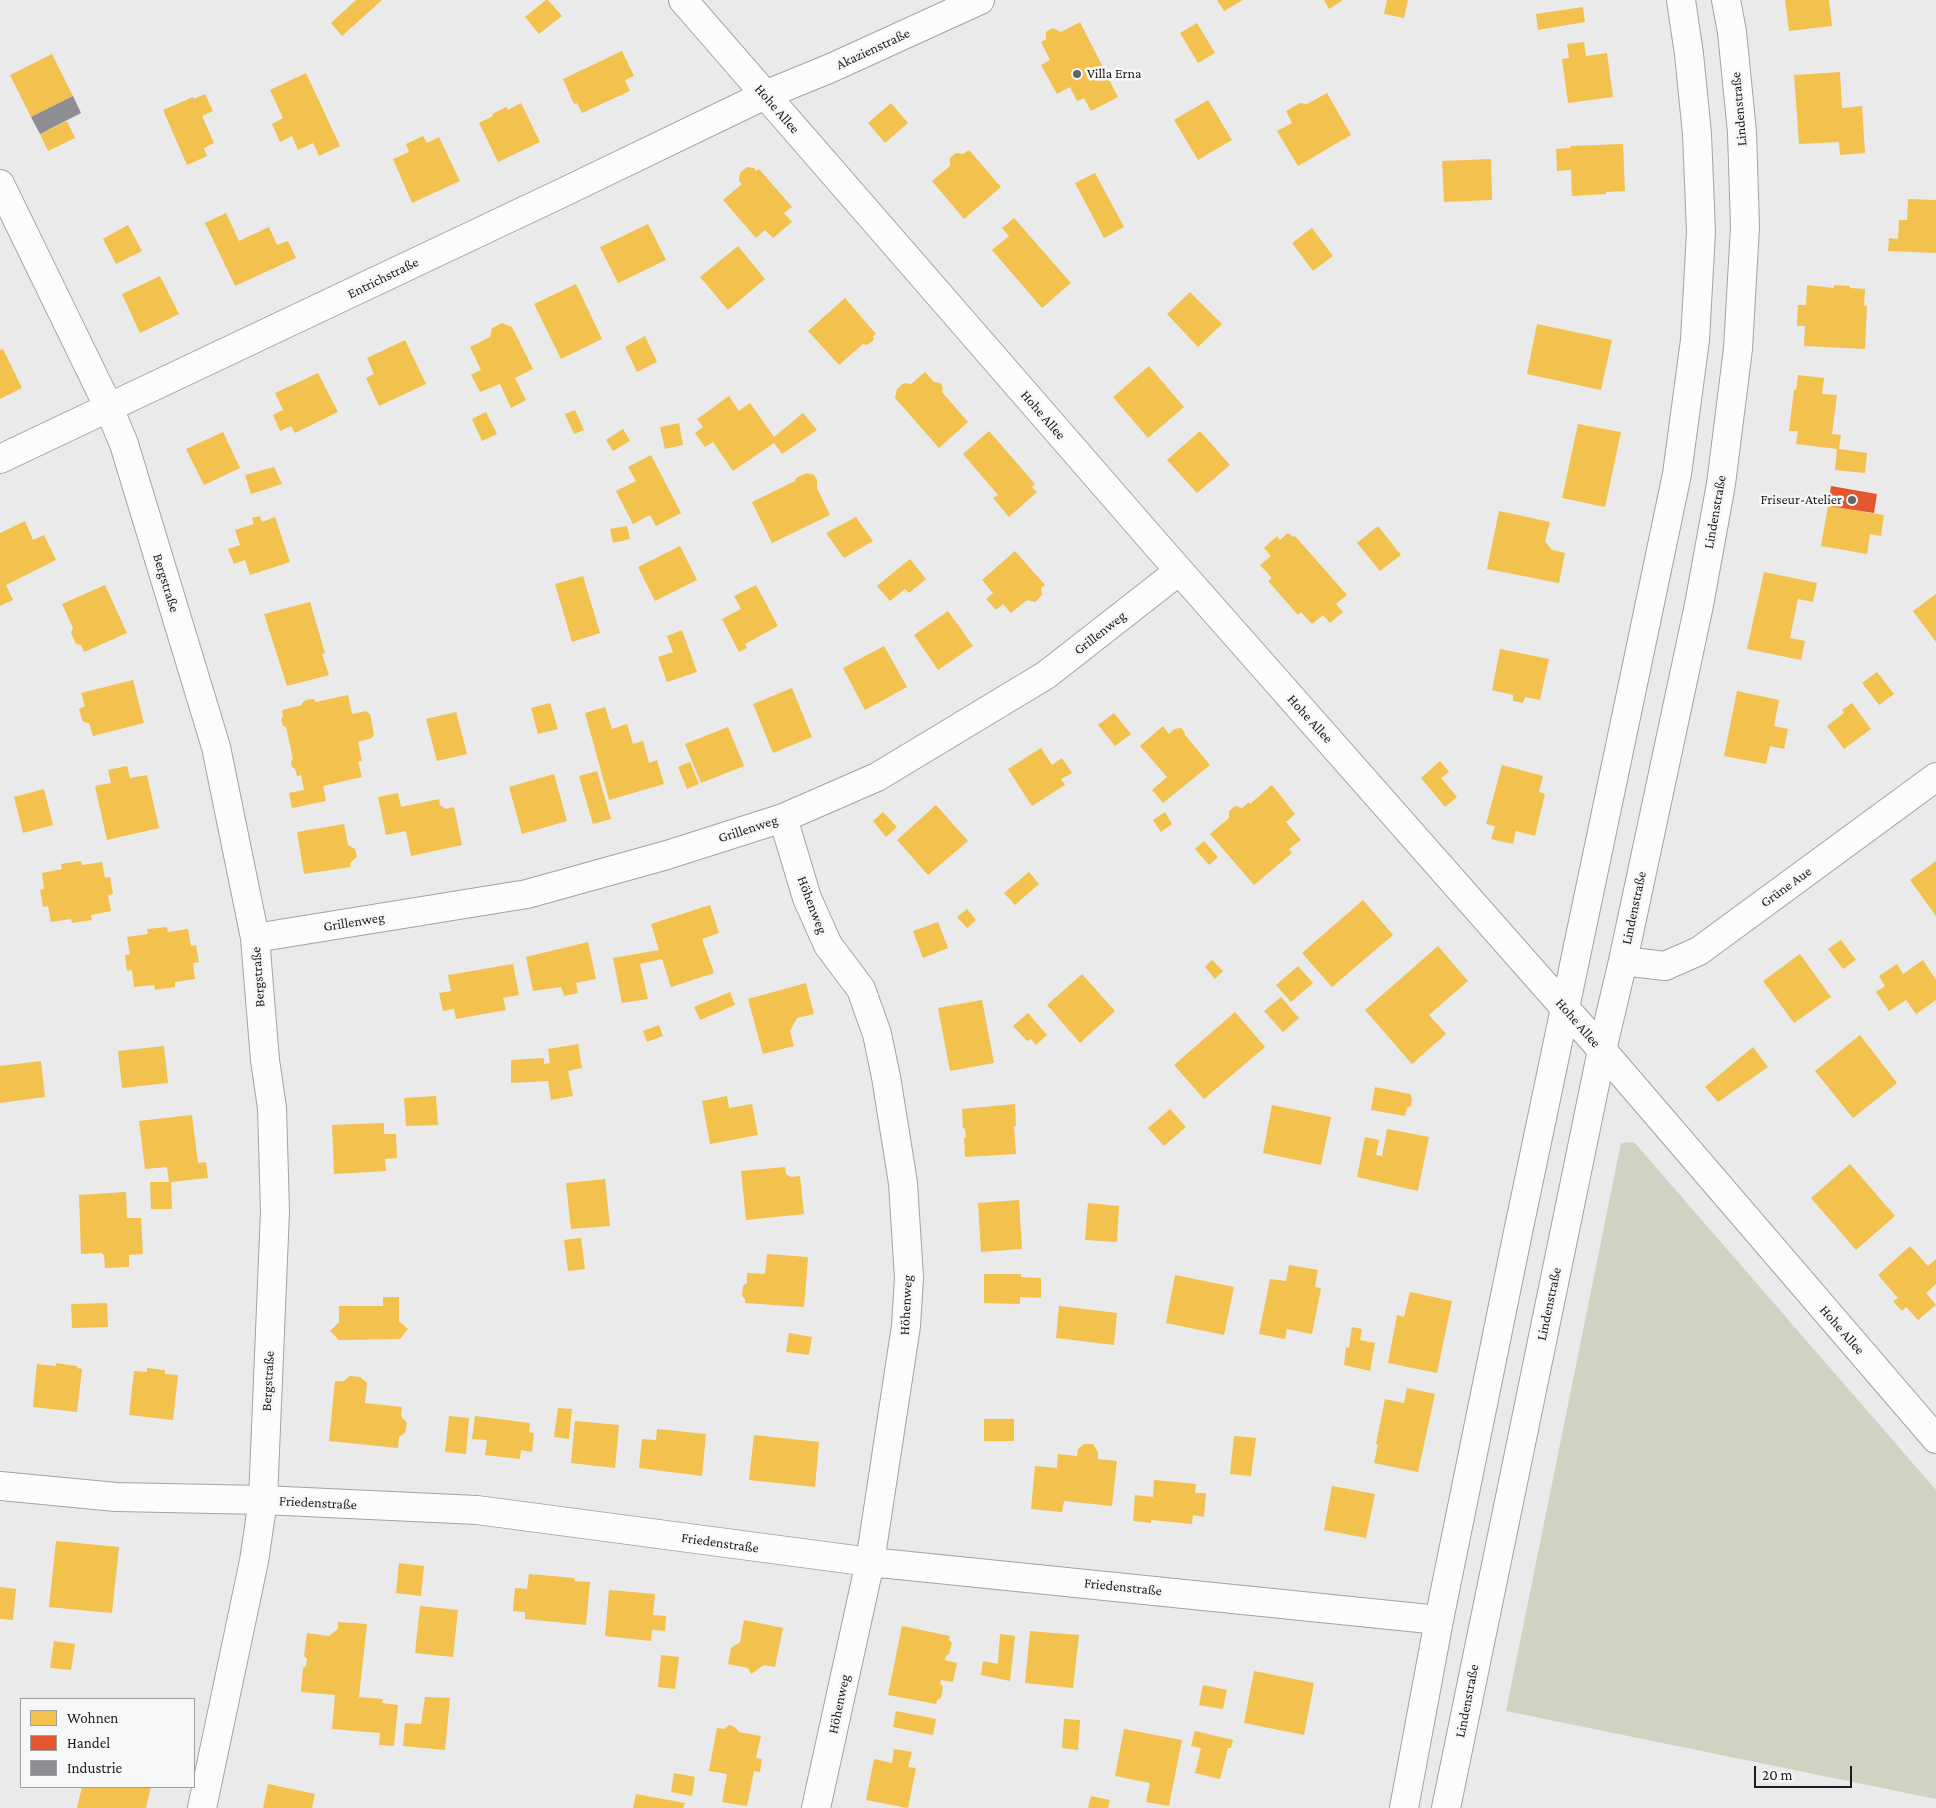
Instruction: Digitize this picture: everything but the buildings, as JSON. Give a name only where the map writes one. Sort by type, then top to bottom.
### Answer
[{"type":"street","name":"Hohe Allee","points":[[683,0],[1179,571],[1602,1050],[1936,1439]]},
{"type":"street","name":"Akazienstraße","points":[[765,95],[831,68],[980,0]]},
{"type":"street","points":[[1404,1808],[1440,1620],[1565,1008],[1677,474],[1695,340],[1701,232],[1697,134],[1689,54],[1681,0]]},
{"type":"street","name":"Lindenstraße","points":[[1446,1808],[1602,1050],[1623,961],[1699,605],[1721,484],[1738,349],[1745,218],[1742,132],[1732,32],[1726,0]]},
{"type":"street","name":"Entrichstraße","points":[[0,459],[765,95]]},
{"type":"street","name":"Bergstraße","points":[[0,184],[109,408],[124,444],[216,747],[255,938],[264,1051],[272,1108],[275,1212],[263,1500],[254,1561],[202,1808]]},
{"type":"street","name":"Grillenweg","points":[[255,938],[527,894],[667,855],[783,818],[877,777],[1046,675],[1179,571]]},
{"type":"street","name":"Grüne Aue","points":[[1623,961],[1665,966],[1699,951],[1936,776]]},
{"type":"street","name":"Höhenweg","points":[[783,818],[806,898],[828,945],[861,990],[877,1034],[903,1183],[909,1278],[906,1326],[870,1562],[816,1808]]},
{"type":"street","name":"Friedenstraße","points":[[0,1486],[116,1497],[263,1500],[477,1510],[870,1562],[1440,1620]]},
{"type":"green space","points":[[1634,1142],[1936,1490],[1936,1799],[1506,1711],[1621,1143]]},
{"type":"place","name":"Villa Erna","points":[[1077,74]]},
{"type":"place","name":"Friseur-Atelier","points":[[1852,500]]}]
